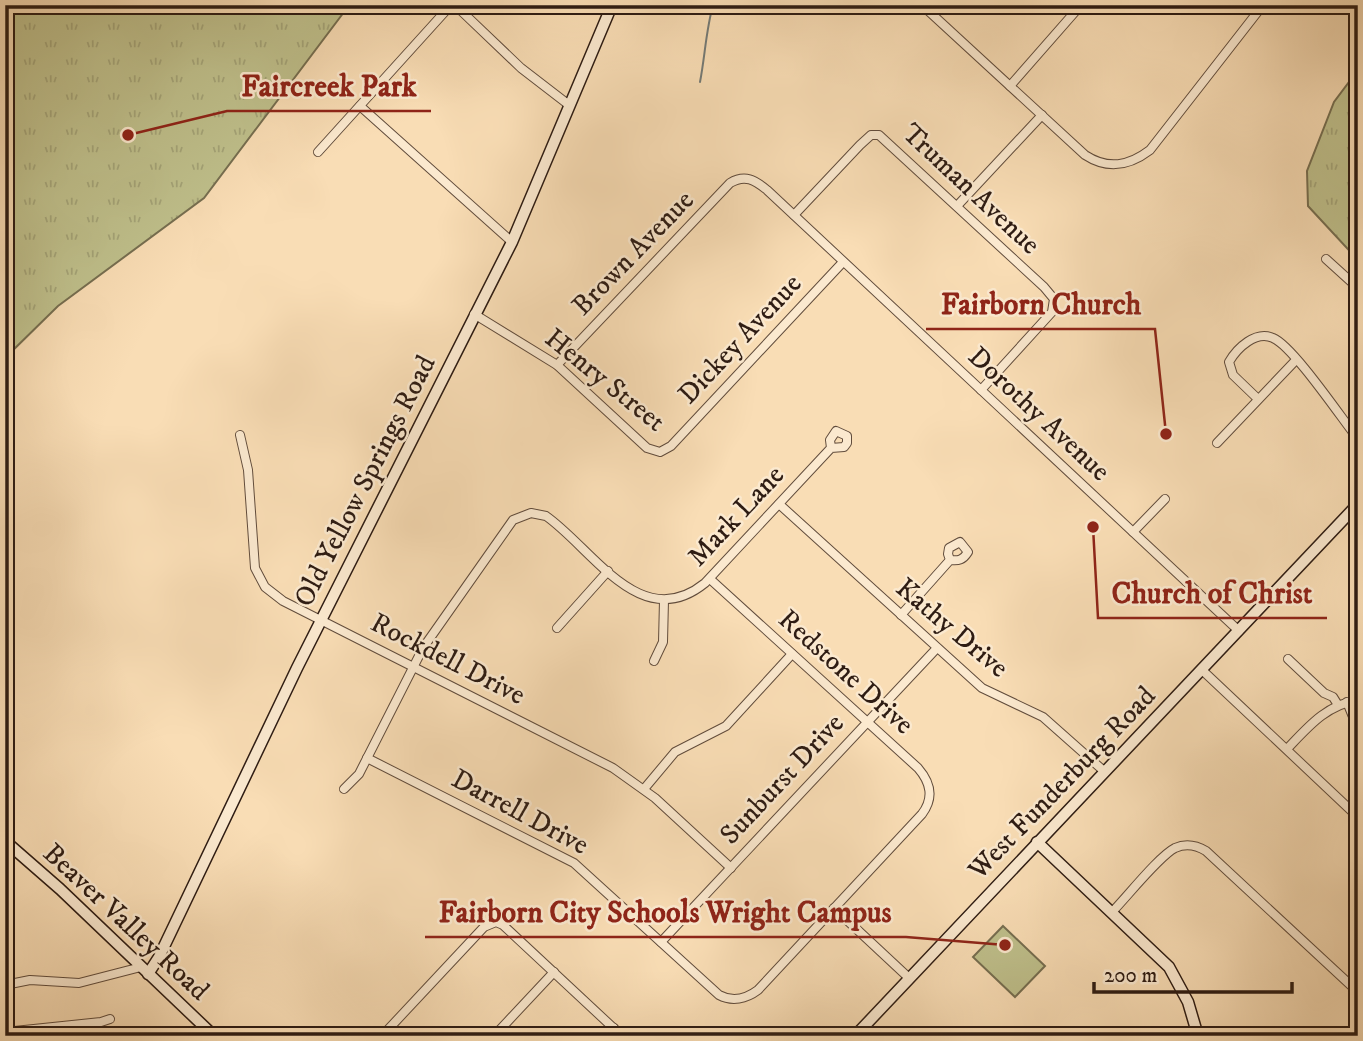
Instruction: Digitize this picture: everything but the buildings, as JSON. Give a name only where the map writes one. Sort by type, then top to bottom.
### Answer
[{"type":"street","points":[[318,152],[453,5],[521,68],[569,105]]},
{"type":"street","name":"Old Yellow Springs Road","points":[[145,970],[159,957],[321,620],[512,242],[612,5]]},
{"type":"street","points":[[922,5],[1085,155],[1097,162],[1120,165],[1138,159],[1156,143],[1264,5]]},
{"type":"street","points":[[1010,86],[1081,5]]},
{"type":"street","points":[[360,106],[512,242]]},
{"type":"street","points":[[957,206],[1042,116]]},
{"type":"street","name":"Truman Avenue","points":[[794,215],[866,139],[875,134],[883,137],[957,206],[1052,295],[1054,306],[1045,321],[981,390]]},
{"type":"street","name":"Dorothy Avenue","points":[[745,178],[759,183],[794,215],[1239,631]]},
{"type":"street","name":"Brown Avenue","points":[[557,365],[730,183],[745,178]]},
{"type":"street","points":[[1326,259],[1358,288]]},
{"type":"street","name":"Dickey Avenue","points":[[671,446],[843,262]]},
{"type":"street","name":"Henry Street","points":[[474,314],[557,365],[647,448],[660,452],[671,446]]},
{"type":"street","points":[[1258,399],[1231,372],[1229,362],[1235,352],[1251,339],[1265,336],[1279,341],[1358,439]]},
{"type":"street","points":[[1217,443],[1296,360]]},
{"type":"street","name":"Rockdell Drive","points":[[240,435],[248,470],[254,564],[265,587],[277,598],[603,762],[644,789],[730,868]]},
{"type":"street","name":"Mark Lane","points":[[664,600],[689,594],[709,579],[831,448]]},
{"type":"street","points":[[1133,532],[1165,499]]},
{"type":"street","name":"Kathy Drive","points":[[779,504],[937,648],[993,695],[1044,718],[1105,772]]},
{"type":"street","name":"West Funderburg Road","points":[[855,1036],[1358,504]]},
{"type":"street","points":[[344,789],[357,778],[429,639],[508,525],[519,516],[531,513],[550,519],[637,594],[664,600],[663,642],[654,661]]},
{"type":"street","points":[[901,615],[950,560]]},
{"type":"street","points":[[557,628],[608,570]]},
{"type":"street","name":"Redstone Drive","points":[[709,579],[928,780],[930,797],[926,810],[834,908]]},
{"type":"street","name":"Sunburst Drive","points":[[661,942],[937,648]]},
{"type":"street","points":[[644,789],[675,752],[726,726],[792,654]]},
{"type":"street","points":[[1287,659],[1324,693],[1333,697],[1338,705]]},
{"type":"street","points":[[1202,670],[1358,817]]},
{"type":"street","points":[[1287,749],[1320,715],[1338,705],[1358,700]]},
{"type":"street","points":[[1347,702],[1358,729]]},
{"type":"street","name":"Darrell Drive","points":[[367,758],[569,860],[598,883],[719,995],[736,999],[758,990],[834,908]]},
{"type":"street","name":"Beaver Valley Road","points":[[5,841],[214,1036]]},
{"type":"street","points":[[1037,842],[1159,956],[1175,976],[1188,1002],[1198,1036]]},
{"type":"street","points":[[1112,912],[1170,851],[1184,845],[1196,846],[1206,851],[1358,992]]},
{"type":"street","points":[[834,908],[909,978]]},
{"type":"street","points":[[382,1036],[484,927],[496,922],[503,925],[622,1036]]},
{"type":"street","points":[[6,984],[30,980],[79,982],[145,970]]},
{"type":"street","points":[[494,1036],[554,972]]},
{"type":"street","points":[[5,1032],[63,1027],[110,1019]]},
{"type":"street","points":[[607,1036],[614,1028]]},
{"type":"street","points":[[1335,1036],[1358,1028]]},
{"type":"green space","points":[[5,5],[345,5],[347,8],[204,198],[58,306],[5,358]]},
{"type":"green space","points":[[1358,70],[1358,260],[1308,206],[1307,171],[1334,102]]},
{"type":"green space","points":[[1003,926],[1045,966],[1015,997],[973,957]]},
{"type":"waterway","points":[[700,82],[713,5]]},
{"type":"place","name":"Faircreek Park","points":[[128,135]]},
{"type":"place","name":"Fairborn Church","points":[[1166,434]]},
{"type":"place","name":"Church of Christ","points":[[1093,527]]},
{"type":"place","name":"Fairborn City Schools Wright Campus","points":[[1005,945]]}]
